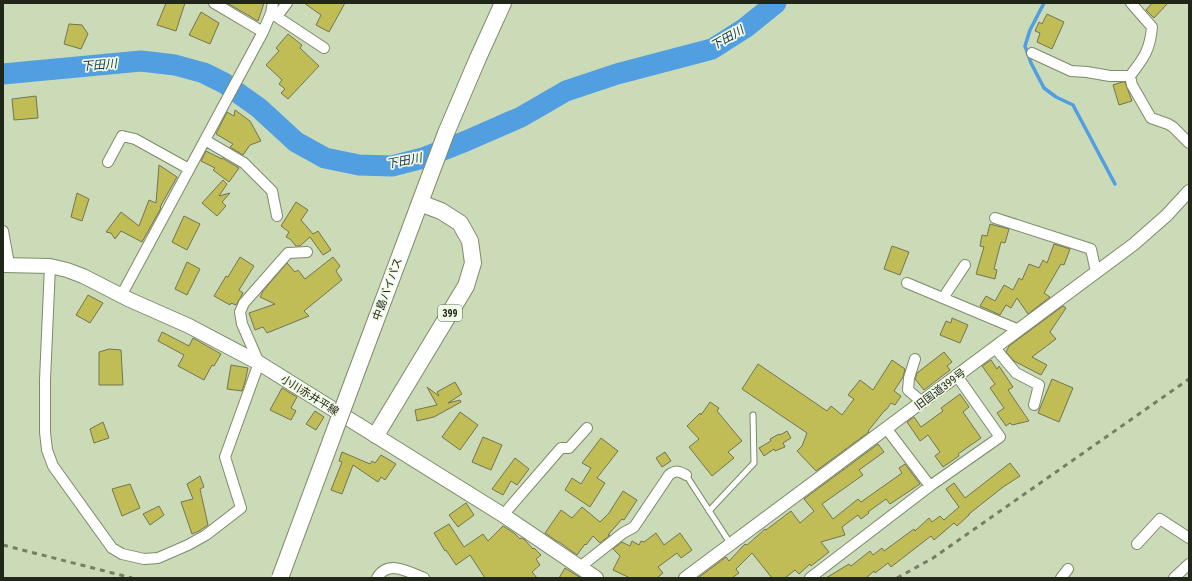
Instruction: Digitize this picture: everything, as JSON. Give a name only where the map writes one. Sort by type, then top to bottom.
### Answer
[{"type":"highway","name":"中島バイパス","points":[[280,578],[446,133],[503,3]]},
{"type":"highway","name":"399","points":[[376,435],[466,286],[473,262],[470,241],[460,223],[441,211],[420,203]]},
{"type":"main road","name":"小川赤井平線","points":[[6,264],[50,266],[83,276],[121,296],[189,326],[259,363],[503,515],[596,578]]},
{"type":"street","points":[[214,3],[263,32]]},
{"type":"street","points":[[121,296],[274,11],[287,3]]},
{"type":"street","points":[[1130,76],[1143,60],[1149,46],[1152,27],[1131,3]]},
{"type":"street","points":[[274,11],[324,48]]},
{"type":"street","points":[[1032,53],[1071,71],[1110,76],[1130,76]]},
{"type":"street","points":[[1130,76],[1132,85],[1150,118],[1173,127],[1189,143]]},
{"type":"street","points":[[108,162],[122,136],[135,139],[189,169]]},
{"type":"street","points":[[205,140],[244,163],[272,190],[277,216]]},
{"type":"street","name":"旧国道399号","points":[[685,578],[730,543],[1134,244],[1167,215],[1189,191]]},
{"type":"street","points":[[995,218],[1091,250],[1096,272]]},
{"type":"street","points":[[3,232],[6,264]]},
{"type":"street","points":[[50,266],[45,380],[45,432],[47,450],[53,466],[112,548],[122,554],[144,559],[158,558],[188,545],[206,535],[241,508],[225,457],[259,363],[242,324],[240,312],[244,303],[288,254],[307,252]]},
{"type":"street","points":[[943,298],[965,265]]},
{"type":"street","points":[[907,283],[1019,330]]},
{"type":"street","points":[[995,348],[1016,373],[1039,385],[1034,405]]},
{"type":"street","points":[[915,359],[909,378],[908,390],[922,402]]},
{"type":"street","points":[[810,578],[930,486],[1000,437],[957,376]]},
{"type":"street","points":[[503,515],[561,448],[569,448],[587,428]]},
{"type":"street","points":[[886,428],[930,486]]},
{"type":"street","points":[[580,567],[623,533],[634,527],[669,475],[674,471],[679,471],[686,475]]},
{"type":"street","points":[[1137,544],[1160,519],[1189,538]]},
{"type":"street","points":[[1174,578],[1189,564]]},
{"type":"street","points":[[377,578],[382,572],[392,568],[398,568],[424,578]]},
{"type":"street","points":[[1061,578],[1068,569]]},
{"type":"lane","points":[[710,511],[754,463],[753,415]]},
{"type":"lane","points":[[686,475],[730,543]]},
{"type":"building","points":[[166,3],[185,3],[176,31],[157,25]]},
{"type":"building","points":[[227,3],[264,3],[258,21]]},
{"type":"building","points":[[304,3],[345,3],[329,32],[316,25],[321,15]]},
{"type":"building","points":[[1152,3],[1168,3],[1154,18],[1146,10]]},
{"type":"building","points":[[201,12],[219,23],[210,44],[189,35]]},
{"type":"building","points":[[1047,14],[1064,22],[1052,49],[1037,42],[1040,33],[1035,31],[1039,22],[1042,24]]},
{"type":"building","points":[[69,24],[82,25],[88,34],[81,49],[64,44]]},
{"type":"building","points":[[288,34],[302,45],[300,48],[319,66],[288,99],[281,93],[285,89],[279,84],[282,80],[266,65],[279,51],[276,48]]},
{"type":"building","points":[[1125,82],[1132,101],[1119,105],[1113,85]]},
{"type":"building","points":[[36,96],[38,118],[14,120],[12,99]]},
{"type":"building","points":[[235,110],[250,121],[261,141],[250,145],[243,155],[230,147],[233,144],[216,134],[227,112],[234,116]]},
{"type":"building","points":[[206,151],[239,168],[229,182],[213,170],[215,168],[201,161]]},
{"type":"building","points":[[159,165],[177,177],[142,242],[121,231],[115,239],[111,233],[106,232],[121,212],[139,226],[149,200],[156,203]]},
{"type":"building","points":[[223,180],[227,184],[219,196],[230,193],[222,202],[226,206],[217,216],[202,203]]},
{"type":"building","points":[[77,193],[89,199],[82,221],[71,217]]},
{"type":"building","points":[[296,202],[308,210],[301,220],[313,234],[318,231],[331,250],[323,255],[310,237],[300,246],[296,246],[286,237],[289,232],[281,226]]},
{"type":"building","points":[[184,216],[200,224],[187,250],[172,242]]},
{"type":"building","points":[[990,224],[1009,229],[1005,243],[1001,242],[994,269],[997,270],[995,279],[976,274],[984,247],[980,246],[982,235],[987,236]]},
{"type":"building","points":[[1054,244],[1070,249],[1064,265],[1061,264],[1044,293],[1050,297],[1028,314],[1017,298],[1011,308],[1006,305],[1000,315],[980,306],[986,296],[995,301],[1004,285],[1013,290],[1019,278],[1022,280],[1029,264],[1039,268],[1043,260],[1047,263]]},
{"type":"building","points":[[892,246],[909,252],[900,275],[884,269]]},
{"type":"building","points":[[240,257],[254,266],[239,290],[243,293],[236,305],[231,303],[230,305],[214,296]]},
{"type":"building","points":[[333,257],[340,266],[336,271],[342,280],[304,311],[309,316],[267,333],[263,327],[255,330],[249,313],[275,304],[260,297],[263,291],[287,263],[295,272],[298,270],[305,279]]},
{"type":"building","points":[[187,262],[200,269],[187,295],[175,289]]},
{"type":"building","points":[[88,295],[103,303],[90,323],[76,315]]},
{"type":"building","points":[[1063,306],[1066,308],[1050,332],[1056,339],[1032,357],[1047,365],[1041,375],[1014,361],[1006,352],[1009,346]]},
{"type":"building","points":[[952,318],[968,325],[960,343],[940,335],[946,321],[951,323]]},
{"type":"building","points":[[162,332],[189,346],[193,338],[221,354],[214,366],[212,365],[204,380],[178,366],[184,355],[158,341]]},
{"type":"building","points":[[109,349],[121,350],[123,385],[99,385],[99,352]]},
{"type":"building","points":[[944,352],[952,362],[947,366],[950,370],[924,390],[915,379],[917,373]]},
{"type":"building","points":[[892,360],[905,369],[903,377],[894,391],[901,396],[895,405],[891,403],[868,431],[869,432],[816,471],[797,451],[802,446],[807,433],[742,389],[758,364],[827,411],[831,406],[842,415],[854,399],[848,395],[860,380],[873,390]]},
{"type":"building","points":[[991,360],[997,369],[999,366],[1013,387],[1008,390],[1029,421],[1012,425],[1010,423],[1006,426],[997,413],[1004,408],[990,388],[995,384],[982,366]]},
{"type":"building","points":[[231,365],[248,368],[242,391],[227,389]]},
{"type":"building","points":[[1052,379],[1073,388],[1059,422],[1038,413]]},
{"type":"building","points":[[455,382],[462,394],[448,403],[460,400],[461,402],[434,417],[417,421],[415,410],[437,405],[427,387],[439,396],[437,392]]},
{"type":"building","points":[[282,388],[297,397],[291,408],[296,411],[291,420],[270,410]]},
{"type":"building","points":[[960,394],[969,407],[963,412],[981,438],[958,454],[959,456],[943,467],[935,456],[940,452],[928,435],[920,441],[907,422],[914,417],[921,427],[943,411],[941,408]]},
{"type":"building","points":[[710,402],[719,408],[717,411],[742,441],[728,452],[734,458],[712,476],[689,447],[699,439],[687,426],[700,413],[701,415]]},
{"type":"building","points":[[315,411],[324,417],[316,430],[306,424]]},
{"type":"building","points":[[460,412],[478,425],[460,450],[442,437]]},
{"type":"building","points":[[103,422],[109,438],[94,443],[90,429]]},
{"type":"building","points":[[787,431],[791,438],[783,443],[785,447],[775,451],[774,449],[764,456],[759,448],[771,441],[770,439]]},
{"type":"building","points":[[483,437],[502,445],[491,470],[472,462]]},
{"type":"building","points":[[601,438],[618,451],[597,478],[605,483],[590,507],[565,490],[572,478],[581,484],[591,468],[582,463]]},
{"type":"building","points":[[878,444],[884,452],[859,470],[863,475],[822,504],[833,519],[858,499],[861,502],[902,473],[899,468],[905,464],[920,484],[890,504],[886,499],[861,519],[858,515],[842,527],[845,535],[821,542],[829,552],[811,566],[810,564],[799,574],[795,570],[785,578],[772,578],[752,553],[736,569],[739,573],[732,578],[698,578],[726,557],[729,561],[745,544],[747,545],[765,529],[766,530],[791,511],[800,523],[814,511],[804,499]]},
{"type":"building","points":[[342,452],[370,464],[372,461],[375,463],[381,455],[396,464],[385,480],[381,477],[378,482],[353,465],[342,494],[331,490],[342,462],[339,461]]},
{"type":"building","points":[[665,452],[671,461],[662,467],[656,458]]},
{"type":"building","points":[[515,458],[529,469],[517,485],[511,481],[503,495],[492,489]]},
{"type":"building","points":[[1010,463],[1020,476],[1003,487],[969,514],[957,526],[954,523],[934,540],[931,536],[891,567],[888,563],[875,573],[874,571],[866,578],[826,578],[849,564],[851,566],[870,551],[873,555],[882,548],[884,551],[914,529],[915,531],[929,518],[932,522],[940,516],[944,520],[959,507],[946,489],[954,483],[965,498]]},
{"type":"building","points":[[200,476],[204,487],[200,489],[208,525],[192,534],[181,502],[193,499],[187,484]]},
{"type":"building","points":[[130,484],[140,508],[122,516],[112,489]]},
{"type":"building","points":[[623,491],[637,500],[624,520],[622,519],[608,535],[610,535],[600,543],[593,536],[577,555],[545,533],[561,510],[572,518],[582,507],[600,522],[609,513]]},
{"type":"building","points":[[466,503],[474,515],[458,527],[449,515]]},
{"type":"building","points":[[159,506],[164,515],[150,525],[143,514]]},
{"type":"building","points":[[449,524],[464,547],[483,534],[488,541],[503,526],[520,539],[524,539],[541,555],[536,559],[540,565],[532,572],[537,578],[485,578],[470,555],[456,565],[434,533]]},
{"type":"building","points":[[656,533],[664,545],[680,533],[692,550],[681,558],[677,553],[658,567],[663,573],[657,578],[630,578],[613,570],[620,556],[613,549],[622,542],[630,546],[632,541],[639,545],[641,541],[644,542]]},
{"type":"building","points":[[565,568],[581,578],[559,578]]},
{"type":"waterway","name":"下田川","points":[[3,74],[141,61],[175,65],[204,73],[224,83],[259,108],[296,142],[325,158],[359,165],[392,166],[423,158],[466,141],[521,117],[566,91],[617,74],[712,49],[745,28],[776,3]]},
{"type":"waterway","points":[[1044,3],[1030,30],[1025,46],[1031,63],[1044,88],[1056,97],[1073,105],[1115,184]]},
{"type":"railway","points":[[897,578],[933,558],[1189,379]]},
{"type":"railway","points":[[3,545],[132,578]]}]
